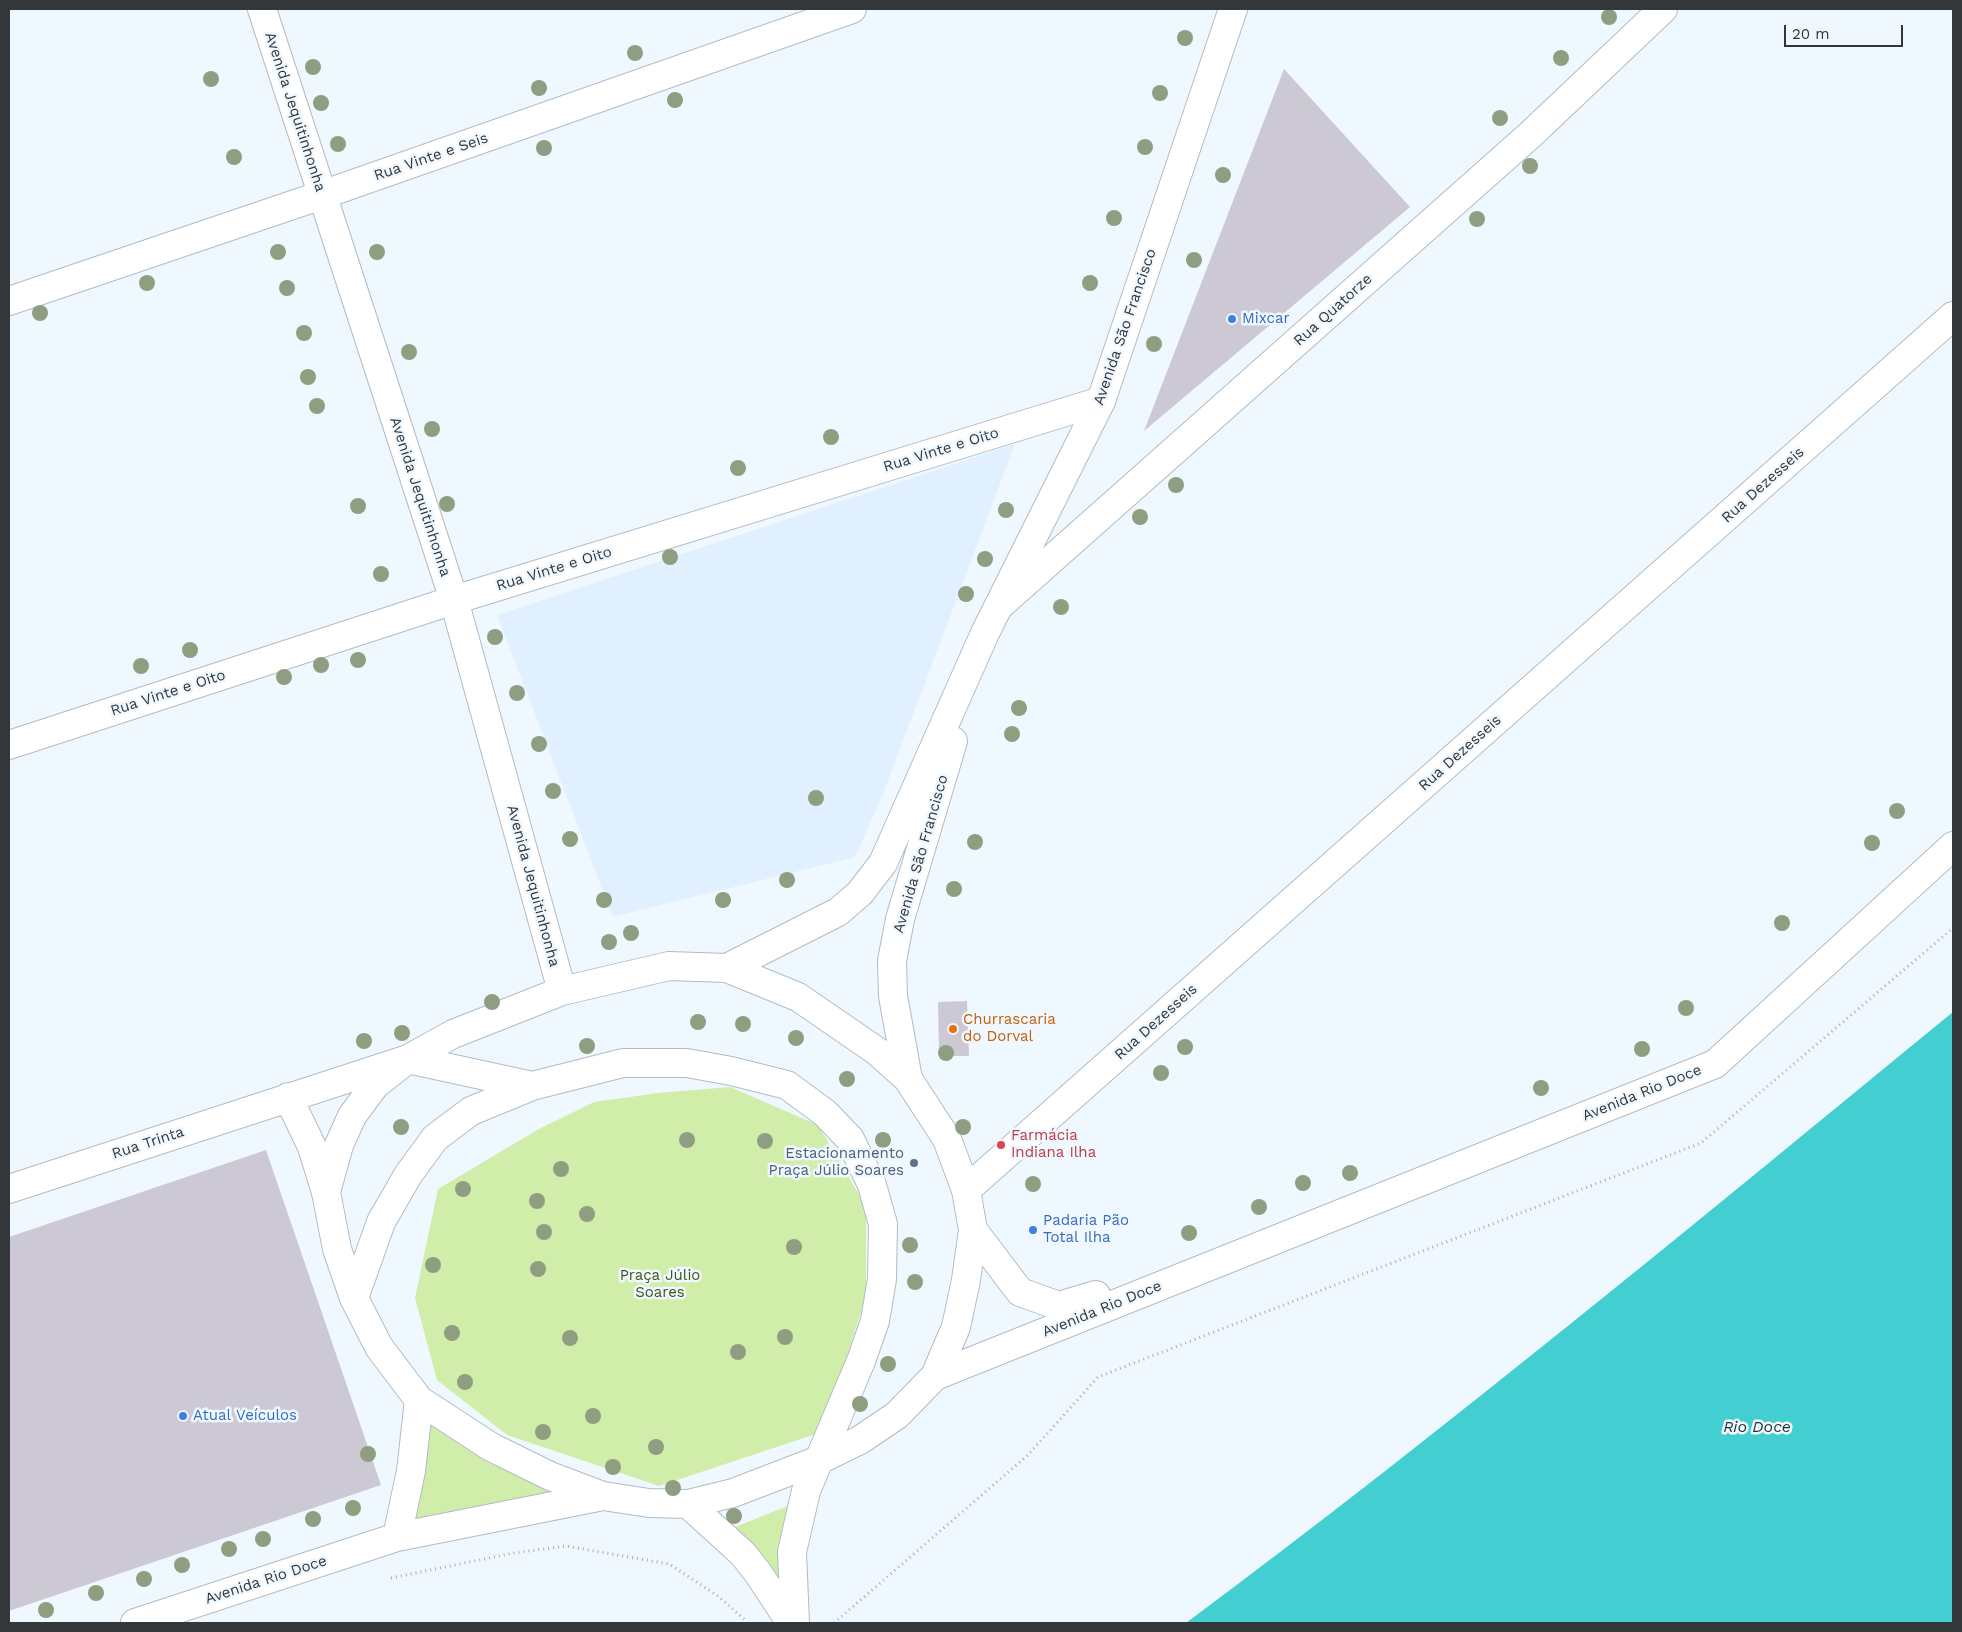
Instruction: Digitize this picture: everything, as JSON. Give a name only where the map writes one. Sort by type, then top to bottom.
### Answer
[{"type":"street","name":"Avenida Jequitinhonha","points":[[262,9],[454,600],[562,991]]},
{"type":"street","name":"Rua Vinte e Seis","points":[[9,301],[322,195],[852,9]]},
{"type":"street","name":"Avenida São Francisco","points":[[727,968],[838,912],[860,892],[882,863],[986,633],[1101,401],[1233,9]]},
{"type":"street","name":"Rua Quatorze","points":[[999,606],[1530,135],[1663,9]]},
{"type":"street","name":"Rua Dezesseis","points":[[966,1190],[1953,316]]},
{"type":"street","name":"Rua Vinte e Oito","points":[[9,745],[454,600],[1101,401]]},
{"type":"street","name":"Avenida São Francisco","points":[[908,1079],[893,996],[892,961],[900,919],[986,633]]},
{"type":"street","name":"Avenida Rio Doce","points":[[935,1376],[1715,1064],[1953,846]]},
{"type":"street","points":[[288,1097],[312,1147],[326,1192],[336,1249],[354,1298],[379,1347],[419,1400],[491,1447],[550,1476],[603,1496],[649,1503],[688,1504],[733,1493],[819,1460],[860,1440],[897,1415],[935,1376],[956,1327],[966,1280],[973,1230],[966,1190],[947,1139],[908,1079],[878,1052],[798,997],[727,968],[669,966],[562,991],[453,1034],[408,1059],[375,1085],[352,1116],[338,1145],[326,1192]]},
{"type":"street","points":[[408,1059],[532,1086]]},
{"type":"street","name":"Rua Trinta","points":[[9,1188],[408,1059]]},
{"type":"street","points":[[354,1298],[380,1222],[408,1174],[435,1138],[471,1111],[532,1086],[623,1063],[687,1063],[731,1071],[787,1085],[825,1113],[850,1139],[872,1185],[882,1224],[882,1279],[875,1321],[861,1361],[806,1491],[792,1552],[795,1623]]},
{"type":"street","name":"Avenida Rio Doce","points":[[973,1230],[1020,1292],[1060,1306],[1270,1242]]},
{"type":"street","points":[[397,1538],[411,1471],[419,1400]]},
{"type":"street","name":"Avenida Rio Doce","points":[[135,1623],[397,1538],[603,1496]]},
{"type":"street","points":[[688,1504],[743,1554],[791,1623]]},
{"type":"path","points":[[834,1623],[1028,1455],[1098,1377],[1701,1143],[1953,928]]},
{"type":"path","points":[[383,1580],[514,1553],[566,1546],[670,1564],[718,1596],[749,1623]]},
{"type":"shaded area","points":[[1015,444],[883,794],[855,857],[613,917],[497,615]]},
{"type":"green space","name":"Praça Júlio Soares","points":[[730,1087],[818,1125],[866,1206],[866,1297],[822,1432],[659,1486],[507,1435],[437,1380],[415,1298],[438,1189],[537,1130],[594,1102],[658,1093]]},
{"type":"green space","points":[[429,1423],[486,1462],[562,1493],[413,1522]]},
{"type":"green space","points":[[798,1502],[787,1609],[727,1530]]},
{"type":"water","name":"Rio Doce","points":[[1953,1012],[1953,1623],[1186,1623],[1477,1399]]},
{"type":"building","name":"Mixcar","points":[[1284,69],[1410,207],[1144,431]]},
{"type":"building","name":"Churrascaria do Dorval","points":[[967,1001],[969,1056],[939,1056],[938,1002]]},
{"type":"building","name":"Atual Veículos","points":[[266,1150],[381,1485],[9,1611],[9,1237]]},
{"type":"place","name":"Mixcar","points":[[1232,319]]},
{"type":"place","name":"Churrascaria do Dorval","points":[[953,1029]]},
{"type":"place","name":"Farmácia Indiana Ilha","points":[[1001,1145]]},
{"type":"place","name":"Estacionamento Praça Júlio Soares","points":[[914,1163]]},
{"type":"place","name":"Padaria Pão Total Ilha","points":[[1033,1230]]},
{"type":"place","name":"Atual Veículos","points":[[183,1416]]}]
